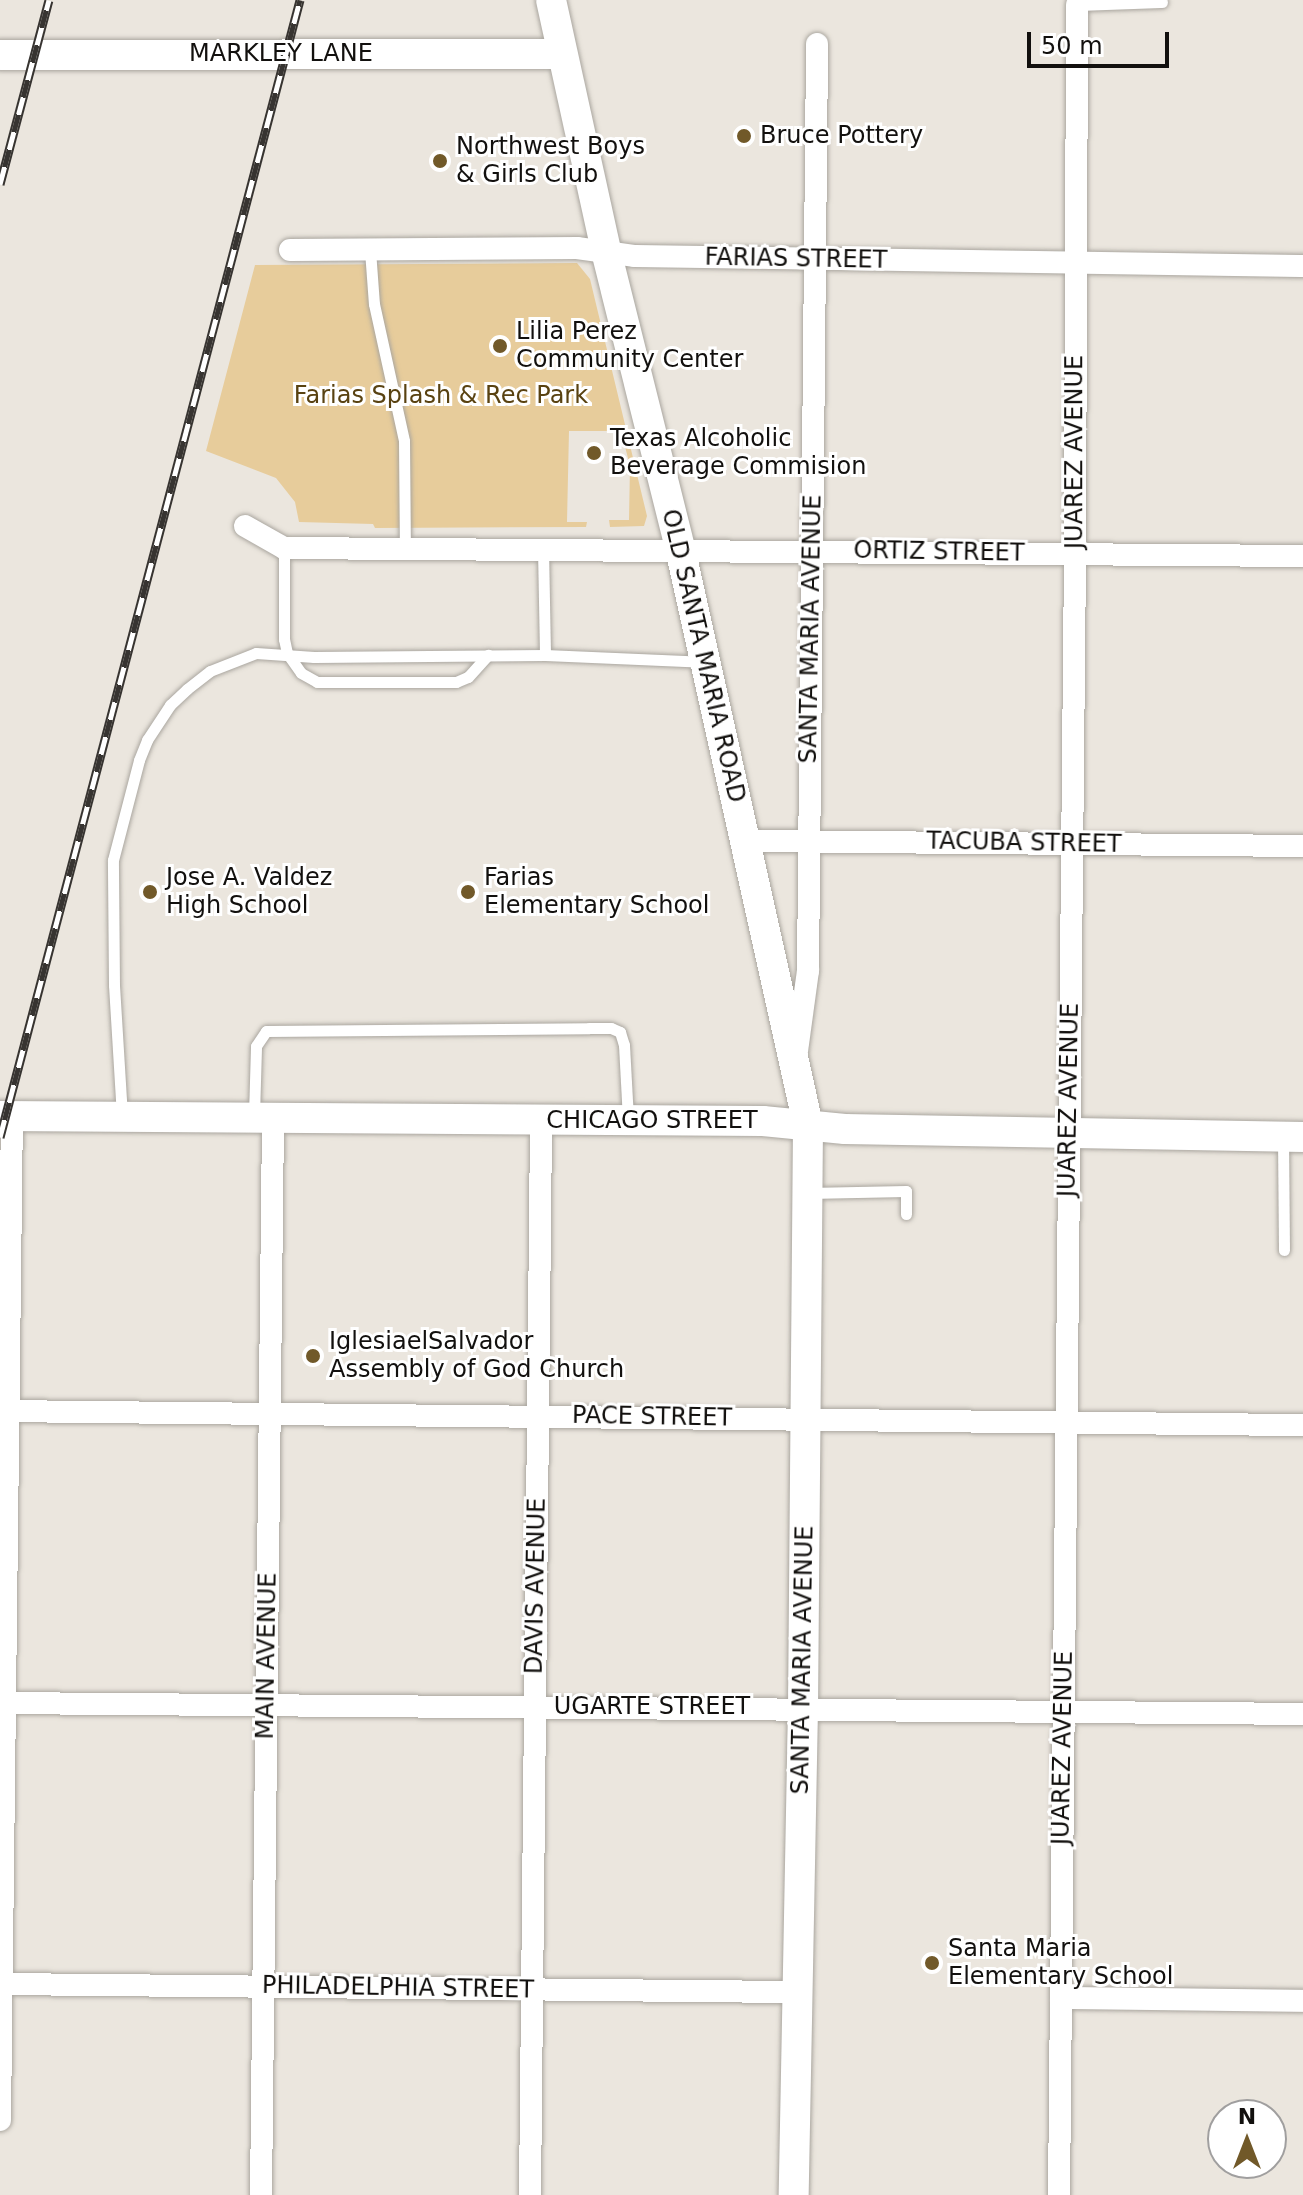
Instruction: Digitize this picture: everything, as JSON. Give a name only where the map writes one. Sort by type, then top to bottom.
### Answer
[{"type":"main road","name":"OLD SANTA MARIA ROAD","points":[[551,0],[606,251],[680,548],[808,1125]]},
{"type":"main road","name":"MARKLEY LANE","points":[[0,55],[562,54]]},
{"type":"main road","name":"CHICAGO STREET","points":[[6,1116],[763,1121],[1068,1135],[1293,1137]]},
{"type":"main road","name":"SANTA MARIA AVENUE","points":[[794,2195],[803,1708],[808,1125]]},
{"type":"street","name":"JUAREZ AVENUE","points":[[1059,2195],[1075,553],[1077,5]]},
{"type":"street","name":"SANTA MARIA AVENUE","points":[[795,1069],[808,971],[817,44]]},
{"type":"street","name":"FARIAS STREET","points":[[290,250],[577,248],[635,256],[1303,266]]},
{"type":"street","name":"ORTIZ STREET","points":[[245,526],[284,548],[680,548],[1303,556]]},
{"type":"street","name":"TACUBA STREET","points":[[746,841],[1303,846]]},
{"type":"street","points":[[0,2120],[6,1116]]},
{"type":"street","name":"MAIN AVENUE","points":[[261,2195],[270,1414],[264,1117]]},
{"type":"street","name":"DAVIS AVENUE","points":[[530,2195],[541,1120]]},
{"type":"street","name":"PACE STREET","points":[[4,1411],[1303,1425]]},
{"type":"street","name":"UGARTE STREET","points":[[2,1703],[1303,1714]]},
{"type":"street","name":"PHILADELPHIA STREET","points":[[1,1984],[797,1992]]},
{"type":"street","points":[[1061,1998],[1303,2001]]},
{"type":"lane","points":[[1077,5],[1162,2]]},
{"type":"lane","points":[[370,250],[374,304],[404,441],[405,548]]},
{"type":"lane","points":[[284,548],[287,653],[301,673],[317,682],[456,682],[468,677],[488,655]]},
{"type":"lane","points":[[543,548],[545,655]]},
{"type":"lane","points":[[122,1117],[114,985],[113,860],[139,760],[170,705],[210,671],[256,653],[314,657],[545,655],[706,662]]},
{"type":"lane","points":[[264,1117],[256,1046],[266,1031],[600,1028],[620,1032],[624,1045],[628,1120]]},
{"type":"lane","points":[[1284,1250],[1293,1137]]},
{"type":"lane","points":[[807,1193],[906,1191],[906,1214]]},
{"type":"green space","name":"Farias Splash & Rec Park","points":[[577,263],[590,279],[647,516],[644,526],[610,527],[609,520],[629,520],[630,466],[621,431],[569,431],[567,522],[587,522],[586,527],[375,528],[373,524],[299,522],[295,502],[276,478],[206,451],[255,265]]},
{"type":"railway","points":[[0,184],[49,0]]},
{"type":"railway","points":[[0,1137],[300,0]]},
{"type":"place","name":"Bruce Pottery","points":[[744,136]]},
{"type":"place","name":"Northwest Boys & Girls Club","points":[[440,161]]},
{"type":"place","name":"Lilia Perez Community Center","points":[[500,346]]},
{"type":"place","name":"Texas Alcoholic Beverage Commision","points":[[594,453]]},
{"type":"place","name":"Jose A. Valdez High School","points":[[150,892]]},
{"type":"place","name":"Farias Elementary School","points":[[468,892]]},
{"type":"place","name":"IglesiaelSalvador Assembly of God Church","points":[[313,1356]]},
{"type":"place","name":"Santa Maria Elementary School","points":[[932,1963]]}]
